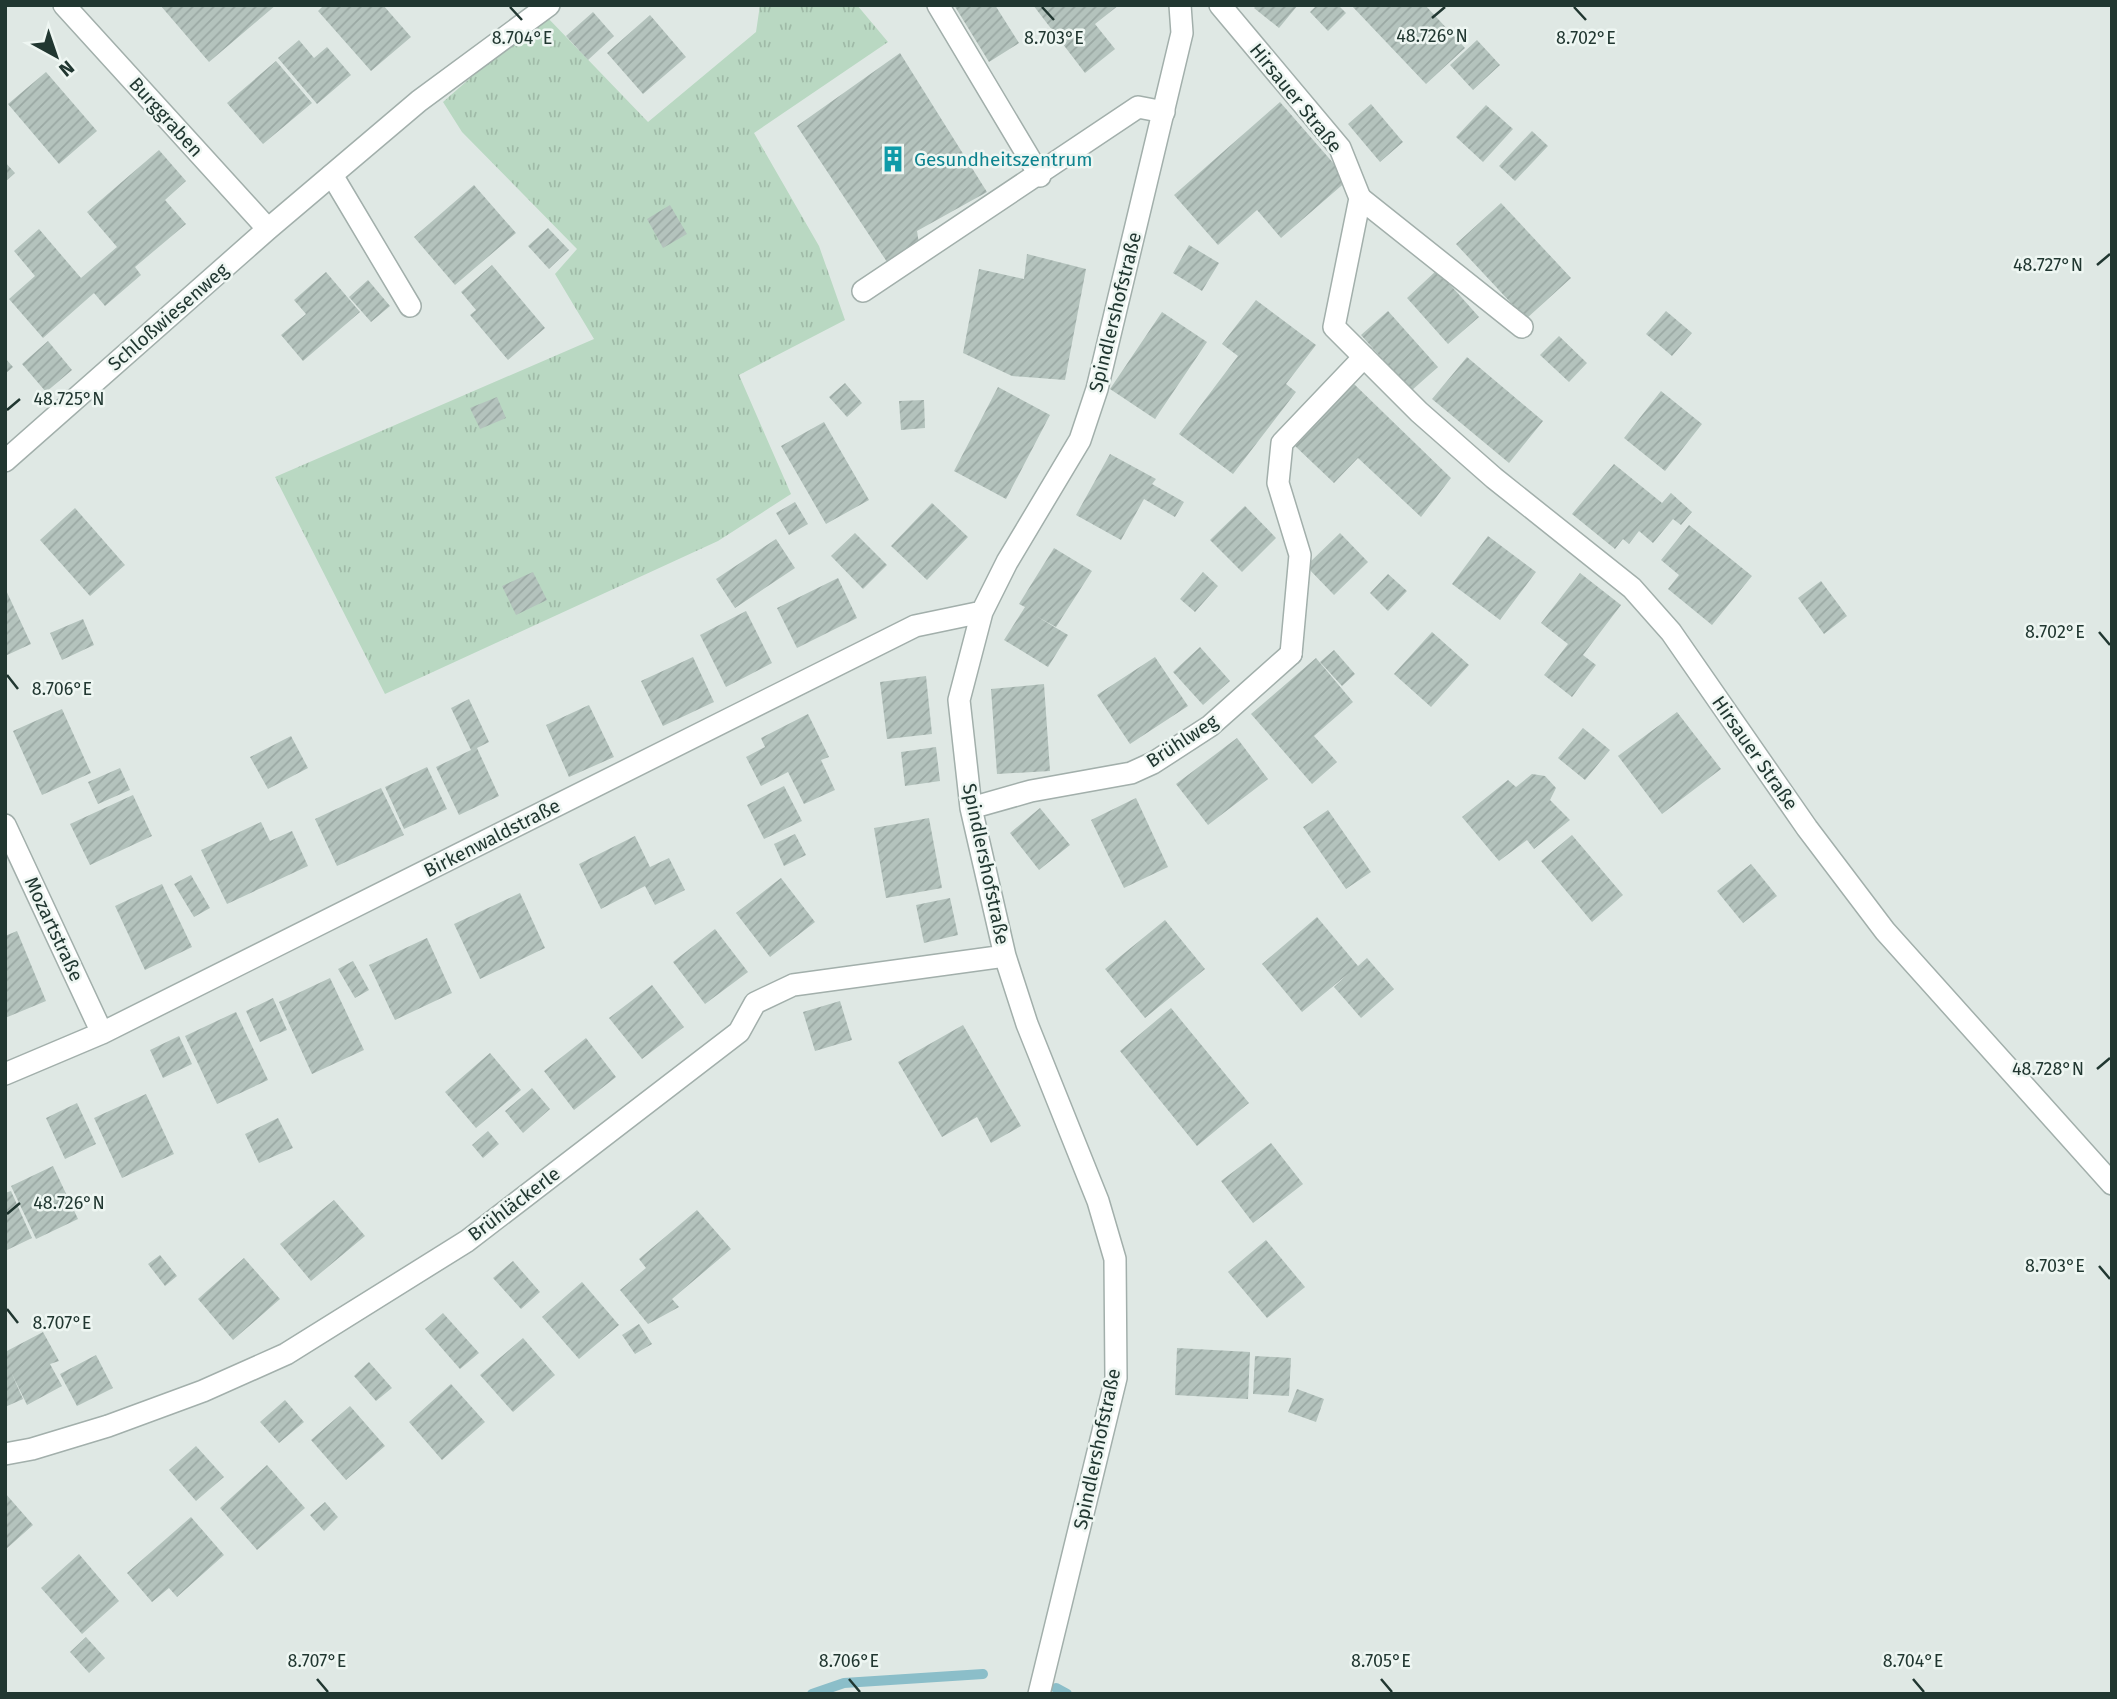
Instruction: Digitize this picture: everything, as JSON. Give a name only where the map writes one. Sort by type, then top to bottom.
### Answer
[{"type":"street","name":"Burggraben","points":[[64,5],[268,229]]},
{"type":"street","name":"Schloßwiesenweg","points":[[5,461],[268,229],[419,101],[549,5]]},
{"type":"street","points":[[938,5],[1040,176]]},
{"type":"street","name":"Spindlershofstraße","points":[[1039,1694],[1116,1378],[1115,1259],[1098,1201],[1027,1024],[1005,956],[971,808],[960,700],[982,612],[1007,562],[1080,440],[1097,389],[1182,33],[1180,5]]},
{"type":"street","name":"Hirsauer Straße","points":[[1220,5],[1340,148],[1360,198],[1522,327]]},
{"type":"street","points":[[863,291],[1040,176],[1138,107],[1164,112]]},
{"type":"street","points":[[332,175],[410,306]]},
{"type":"street","name":"Hirsauer Straße","points":[[1360,198],[1334,327],[1419,412],[1493,478],[1632,588],[1671,632],[1807,828],[1885,931],[2112,1184]]},
{"type":"street","name":"Brühlweg","points":[[971,808],[1031,791],[1131,773],[1153,763],[1210,726],[1291,654],[1300,555],[1278,483],[1283,443],[1364,357]]},
{"type":"street","name":"Birkenwaldstraße","points":[[5,1074],[102,1033],[915,626],[982,612]]},
{"type":"street","name":"Mozartstraße","points":[[5,825],[102,1033]]},
{"type":"street","name":"Brühläckerle","points":[[5,1454],[32,1449],[120,1422],[203,1391],[286,1354],[467,1241],[739,1032],[755,1003],[793,985],[1005,956]]},
{"type":"green space","points":[[760,5],[857,5],[888,42],[754,133],[819,246],[845,320],[739,375],[791,494],[718,541],[385,694],[275,477],[594,339],[555,274],[577,249],[462,132],[443,102],[534,22],[546,16],[648,122],[756,32]]},
{"type":"building","points":[[160,5],[276,5],[209,62]]},
{"type":"building","points":[[324,5],[383,5],[411,37],[371,71],[318,11]]},
{"type":"building","points":[[954,5],[995,5],[1019,43],[989,62]]},
{"type":"building","points":[[1033,5],[1119,5],[1095,24],[1115,49],[1085,73]]},
{"type":"building","points":[[1257,5],[1298,5],[1279,28],[1254,8]]},
{"type":"building","points":[[1317,5],[1338,5],[1346,13],[1328,31],[1310,12]]},
{"type":"building","points":[[1351,5],[1425,5],[1465,48],[1426,84]]},
{"type":"building","points":[[593,12],[614,36],[588,60],[566,36]]},
{"type":"building","points":[[650,15],[686,57],[643,94],[607,53]]},
{"type":"building","points":[[299,40],[314,58],[327,47],[351,75],[317,104],[278,58]]},
{"type":"building","points":[[1477,40],[1500,65],[1473,90],[1450,65]]},
{"type":"building","name":"Gesundheitszentrum","points":[[900,53],[987,192],[917,231],[919,244],[889,265],[797,126]]},
{"type":"building","points":[[276,61],[312,103],[263,144],[227,103]]},
{"type":"building","points":[[46,72],[97,131],[59,164],[8,104]]},
{"type":"building","points":[[1280,102],[1348,180],[1281,238],[1257,210],[1218,245],[1174,195]]},
{"type":"building","points":[[1371,104],[1403,142],[1380,162],[1348,124]]},
{"type":"building","points":[[1486,105],[1513,129],[1483,162],[1456,137]]},
{"type":"building","points":[[1532,131],[1548,146],[1515,181],[1499,166]]},
{"type":"building","points":[[159,150],[186,181],[165,200],[186,224],[135,267],[141,275],[105,306],[94,293],[43,338],[9,299],[35,276],[14,251],[39,229],[81,278],[117,247],[87,212]]},
{"type":"building","points":[[5,162],[15,173],[5,182]]},
{"type":"building","points":[[474,185],[516,233],[455,285],[414,237]]},
{"type":"building","points":[[1501,203],[1571,278],[1526,319],[1456,244]]},
{"type":"building","points":[[670,205],[687,234],[663,248],[647,219]]},
{"type":"building","points":[[548,228],[569,250],[549,269],[528,246]]},
{"type":"building","points":[[1189,245],[1219,263],[1202,291],[1173,273]]},
{"type":"building","points":[[1027,254],[1086,269],[1065,380],[1012,376],[963,353],[979,269],[1024,279]]},
{"type":"building","points":[[492,265],[545,328],[508,360],[470,315],[476,310],[461,292]]},
{"type":"building","points":[[1437,270],[1479,317],[1448,344],[1407,298]]},
{"type":"building","points":[[326,272],[360,312],[303,361],[281,335],[306,314],[294,300]]},
{"type":"building","points":[[368,280],[390,306],[371,322],[349,297]]},
{"type":"building","points":[[1256,300],[1316,345],[1286,384],[1296,392],[1233,474],[1179,434],[1238,356],[1222,344]]},
{"type":"building","points":[[1388,311],[1438,367],[1411,391],[1361,335]]},
{"type":"building","points":[[1666,311],[1692,333],[1672,356],[1646,334]]},
{"type":"building","points":[[1162,312],[1207,342],[1155,419],[1110,389]]},
{"type":"building","points":[[1559,336],[1587,363],[1569,382],[1540,355]]},
{"type":"building","points":[[48,341],[72,370],[46,392],[22,364]]},
{"type":"building","points":[[1467,357],[1543,421],[1509,463],[1432,399]]},
{"type":"building","points":[[5,358],[13,367],[5,374]]},
{"type":"building","points":[[845,383],[862,403],[847,417],[829,397]]},
{"type":"building","points":[[1354,384],[1451,478],[1421,517],[1358,458],[1334,483],[1294,445]]},
{"type":"building","points":[[998,387],[1050,415],[1006,499],[954,471]]},
{"type":"building","points":[[1661,391],[1702,424],[1665,471],[1624,438]]},
{"type":"building","points":[[497,397],[506,418],[480,429],[470,408]]},
{"type":"building","points":[[924,400],[925,428],[901,430],[899,401]]},
{"type":"building","points":[[824,422],[869,500],[826,524],[781,446]]},
{"type":"building","points":[[1110,454],[1156,479],[1152,484],[1184,502],[1175,517],[1144,499],[1121,540],[1076,515]]},
{"type":"building","points":[[1614,464],[1662,503],[1671,493],[1692,512],[1681,525],[1673,519],[1653,543],[1639,531],[1629,544],[1623,539],[1615,549],[1572,514]]},
{"type":"building","points":[[795,502],[808,524],[789,535],[776,513]]},
{"type":"building","points":[[932,503],[968,537],[927,580],[891,546]]},
{"type":"building","points":[[1245,506],[1276,538],[1242,572],[1210,540]]},
{"type":"building","points":[[75,508],[125,565],[90,596],[40,540]]},
{"type":"building","points":[[1689,525],[1752,576],[1712,625],[1668,589],[1679,575],[1661,560]]},
{"type":"building","points":[[855,533],[887,565],[863,589],[831,556]]},
{"type":"building","points":[[1340,533],[1368,562],[1334,595],[1306,566]]},
{"type":"building","points":[[1488,536],[1536,572],[1500,620],[1452,584]]},
{"type":"building","points":[[776,539],[795,568],[735,608],[716,579]]},
{"type":"building","points":[[1054,548],[1092,571],[1056,627],[1036,616],[1068,635],[1048,667],[1004,640],[1025,607],[1019,604]]},
{"type":"building","points":[[533,572],[547,600],[516,615],[502,586]]},
{"type":"building","points":[[1203,572],[1218,586],[1195,612],[1180,599]]},
{"type":"building","points":[[1580,573],[1621,605],[1583,655],[1596,665],[1572,697],[1544,675],[1568,644],[1541,623]]},
{"type":"building","points":[[1388,574],[1407,591],[1388,611],[1370,593]]},
{"type":"building","points":[[838,578],[857,618],[797,648],[777,608]]},
{"type":"building","points":[[1821,581],[1847,616],[1824,634],[1798,598]]},
{"type":"building","points":[[5,588],[31,644],[5,656]]},
{"type":"building","points":[[746,611],[772,663],[726,687],[700,635]]},
{"type":"building","points":[[83,619],[94,645],[62,660],[50,633]]},
{"type":"building","points":[[1432,632],[1469,665],[1431,707],[1394,674]]},
{"type":"building","points":[[1200,647],[1230,681],[1203,705],[1173,672]]},
{"type":"building","points":[[1334,650],[1355,674],[1342,686],[1320,662]]},
{"type":"building","points":[[693,657],[714,702],[663,726],[641,681]]},
{"type":"building","points":[[1155,657],[1188,706],[1130,744],[1097,695]]},
{"type":"building","points":[[1316,658],[1353,702],[1314,736],[1337,762],[1312,784],[1251,714]]},
{"type":"building","points":[[926,676],[932,734],[887,739],[880,682]]},
{"type":"building","points":[[1044,684],[1050,771],[997,774],[991,689]]},
{"type":"building","points":[[469,699],[489,742],[477,748],[499,796],[459,815],[436,767],[471,750],[451,708]]},
{"type":"building","points":[[589,705],[614,757],[569,777],[546,725]]},
{"type":"building","points":[[62,709],[91,773],[42,795],[13,731]]},
{"type":"building","points":[[1677,712],[1721,769],[1662,814],[1618,756]]},
{"type":"building","points":[[808,714],[829,757],[821,760],[835,790],[804,804],[788,772],[761,786],[746,757],[765,747],[761,738]]},
{"type":"building","points":[[1583,728],[1610,750],[1585,780],[1558,758]]},
{"type":"building","points":[[291,736],[308,768],[268,789],[250,757]]},
{"type":"building","points":[[1237,738],[1268,779],[1208,825],[1176,784]]},
{"type":"building","points":[[936,747],[940,781],[905,786],[901,752]]},
{"type":"building","points":[[427,767],[447,809],[404,829],[385,787]]},
{"type":"building","points":[[120,768],[130,790],[98,804],[88,782]]},
{"type":"building","points":[[1532,774],[1545,776],[1556,788],[1550,800],[1570,820],[1534,849],[1527,840],[1499,861],[1462,817],[1508,780],[1516,787]]},
{"type":"building","points":[[784,786],[802,821],[764,839],[747,805]]},
{"type":"building","points":[[381,788],[404,835],[337,866],[315,819]]},
{"type":"building","points":[[133,795],[152,836],[90,865],[70,824]]},
{"type":"building","points":[[1136,798],[1168,867],[1124,888],[1091,820]]},
{"type":"building","points":[[1040,808],[1070,845],[1039,870],[1010,833]]},
{"type":"building","points":[[1328,810],[1371,872],[1346,889],[1303,827]]},
{"type":"building","points":[[929,818],[942,888],[886,898],[874,828]]},
{"type":"building","points":[[261,822],[270,841],[292,831],[308,866],[227,904],[201,850]]},
{"type":"building","points":[[795,834],[806,855],[784,866],[774,844]]},
{"type":"building","points":[[1572,835],[1623,895],[1592,922],[1541,861]]},
{"type":"building","points":[[635,836],[650,867],[669,858],[685,890],[655,905],[645,886],[601,909],[579,864]]},
{"type":"building","points":[[1751,864],[1777,896],[1743,923],[1717,891]]},
{"type":"building","points":[[191,875],[210,908],[194,917],[174,884]]},
{"type":"building","points":[[781,878],[815,922],[770,957],[736,913]]},
{"type":"building","points":[[162,884],[192,947],[145,970],[115,906]]},
{"type":"building","points":[[520,893],[545,948],[480,979],[454,924]]},
{"type":"building","points":[[950,898],[958,935],[924,943],[916,905]]},
{"type":"building","points":[[1317,917],[1358,966],[1367,958],[1394,989],[1361,1018],[1334,987],[1349,973],[1302,1012],[1262,964]]},
{"type":"building","points":[[1165,920],[1205,969],[1145,1018],[1105,969]]},
{"type":"building","points":[[715,929],[748,972],[705,1004],[673,962]]},
{"type":"building","points":[[17,931],[46,1001],[5,1018],[5,936]]},
{"type":"building","points":[[427,938],[452,993],[395,1020],[369,965]]},
{"type":"building","points":[[353,961],[369,990],[355,998],[338,969]]},
{"type":"building","points":[[330,978],[364,1050],[312,1074],[279,1002]]},
{"type":"building","points":[[652,985],[684,1027],[642,1059],[609,1018]]},
{"type":"building","points":[[273,998],[287,1030],[260,1042],[246,1011]]},
{"type":"building","points":[[840,1001],[852,1040],[815,1051],[803,1012]]},
{"type":"building","points":[[1171,1008],[1249,1103],[1197,1146],[1120,1051]]},
{"type":"building","points":[[236,1012],[268,1080],[217,1104],[185,1036]]},
{"type":"building","points":[[963,1025],[1021,1126],[991,1143],[977,1117],[942,1137],[898,1062]]},
{"type":"building","points":[[179,1036],[192,1064],[163,1078],[150,1050]]},
{"type":"building","points":[[586,1038],[616,1077],[574,1110],[544,1071]]},
{"type":"building","points":[[490,1053],[521,1090],[476,1128],[445,1092]]},
{"type":"building","points":[[532,1088],[550,1109],[523,1133],[505,1111]]},
{"type":"building","points":[[146,1094],[174,1154],[122,1178],[94,1118]]},
{"type":"building","points":[[77,1103],[96,1144],[65,1159],[46,1118]]},
{"type":"building","points":[[278,1118],[293,1148],[259,1163],[245,1134]]},
{"type":"building","points":[[488,1131],[499,1144],[483,1158],[472,1145]]},
{"type":"building","points":[[1271,1143],[1303,1184],[1253,1223],[1221,1181]]},
{"type":"building","points":[[53,1166],[78,1219],[36,1239],[11,1186]]},
{"type":"building","points":[[11,1191],[32,1238],[5,1251],[5,1193]]},
{"type":"building","points":[[334,1200],[365,1236],[311,1281],[280,1244]]},
{"type":"building","points":[[697,1210],[731,1249],[672,1299],[679,1307],[648,1324],[620,1290],[646,1268],[639,1259]]},
{"type":"building","points":[[1266,1240],[1305,1287],[1267,1318],[1228,1272]]},
{"type":"building","points":[[160,1255],[177,1276],[165,1286],[148,1264]]},
{"type":"building","points":[[244,1258],[280,1299],[233,1340],[198,1299]]},
{"type":"building","points":[[513,1261],[540,1292],[521,1309],[493,1278]]},
{"type":"building","points":[[582,1282],[619,1325],[579,1359],[542,1317]]},
{"type":"building","points":[[443,1313],[479,1353],[460,1369],[425,1329]]},
{"type":"building","points":[[639,1324],[652,1344],[635,1354],[622,1335]]},
{"type":"building","points":[[43,1332],[59,1361],[50,1364],[62,1386],[27,1405],[11,1372],[23,1399],[5,1407],[5,1352]]},
{"type":"building","points":[[523,1338],[555,1375],[513,1412],[480,1375]]},
{"type":"building","points":[[1177,1348],[1250,1352],[1248,1399],[1175,1395]]},
{"type":"building","points":[[96,1355],[113,1388],[77,1406],[60,1374]]},
{"type":"building","points":[[1255,1356],[1291,1358],[1289,1396],[1253,1394]]},
{"type":"building","points":[[369,1362],[392,1388],[376,1401],[354,1376]]},
{"type":"building","points":[[451,1384],[485,1422],[442,1460],[409,1422]]},
{"type":"building","points":[[1297,1389],[1324,1399],[1316,1422],[1288,1412]]},
{"type":"building","points":[[285,1400],[304,1422],[279,1443],[260,1422]]},
{"type":"building","points":[[350,1406],[385,1446],[346,1480],[311,1440]]},
{"type":"building","points":[[196,1446],[224,1477],[196,1501],[169,1470]]},
{"type":"building","points":[[267,1465],[305,1508],[257,1550],[220,1508]]},
{"type":"building","points":[[5,1493],[33,1525],[5,1550]]},
{"type":"building","points":[[325,1502],[338,1517],[324,1531],[310,1515]]},
{"type":"building","points":[[191,1517],[224,1555],[177,1597],[169,1588],[152,1602],[127,1573]]},
{"type":"building","points":[[79,1554],[119,1601],[82,1634],[41,1588]]},
{"type":"building","points":[[86,1637],[105,1658],[89,1673],[70,1652]]},
{"type":"waterway","points":[[812,1694],[844,1683],[983,1674]]},
{"type":"waterway","points":[[1056,1688],[1067,1694]]},
{"type":"place","name":"Gesundheitszentrum","points":[[893,159]]}]
